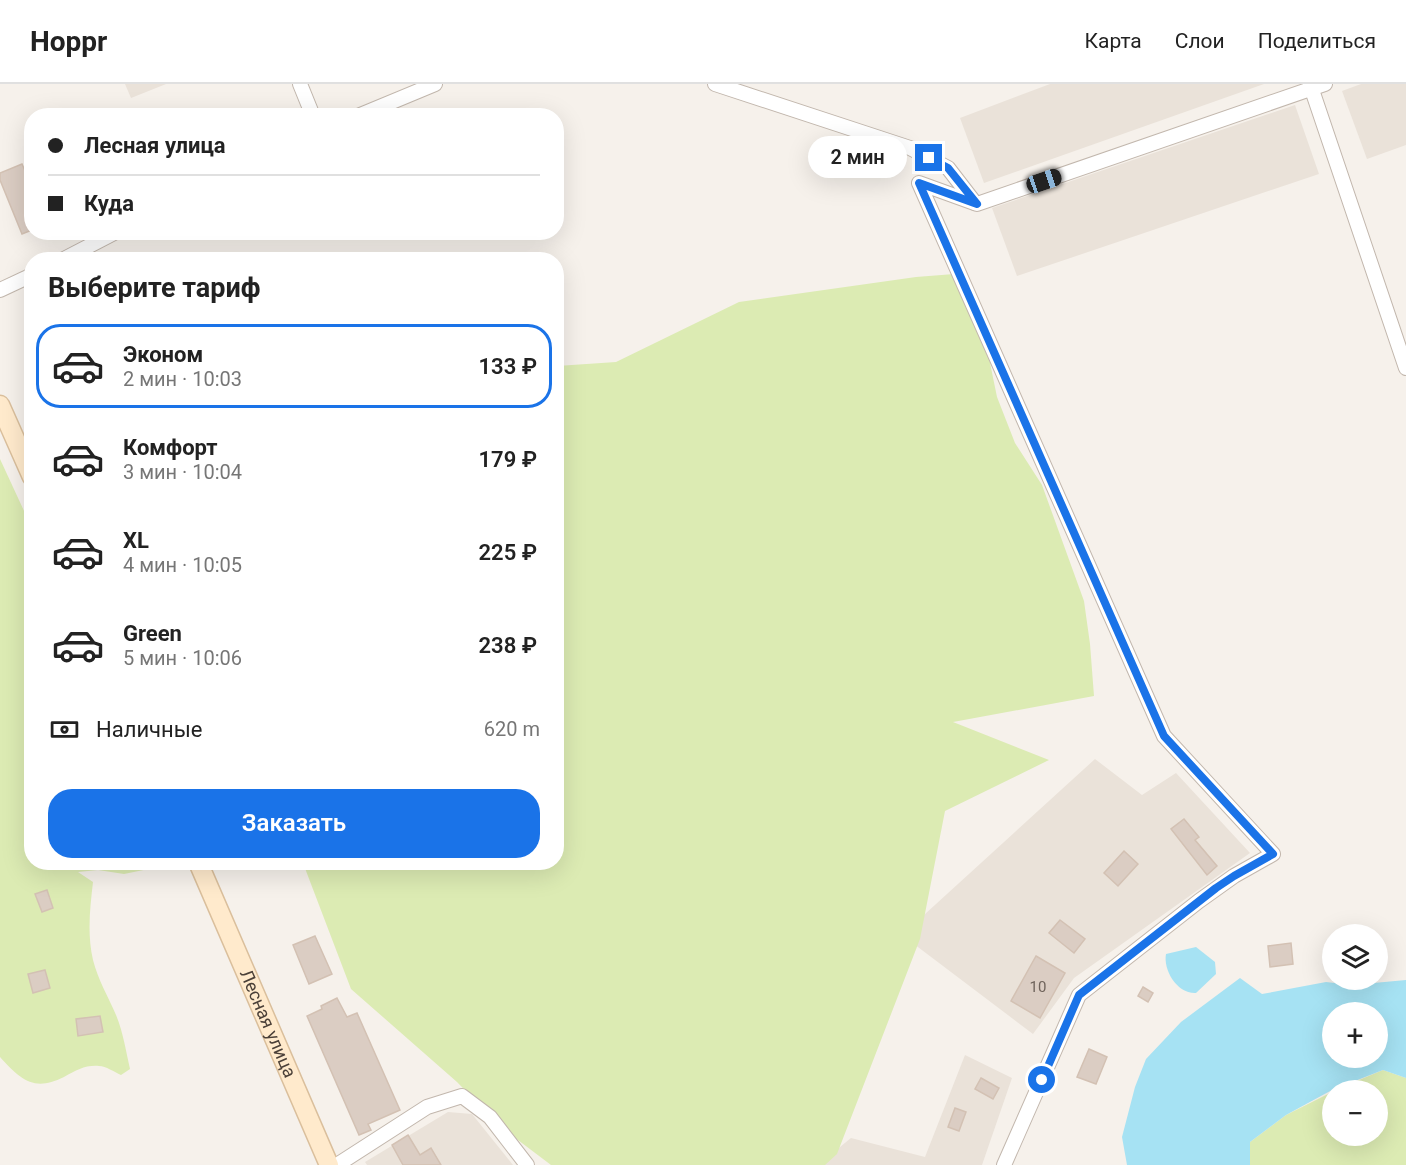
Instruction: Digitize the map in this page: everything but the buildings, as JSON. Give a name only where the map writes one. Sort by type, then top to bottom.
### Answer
[{"type":"street","points":[[300,84],[310,108]]},
{"type":"street","points":[[377,108],[435,84]]},
{"type":"street","points":[[715,84],[910,148],[948,168],[977,204]]},
{"type":"street","points":[[1004,1165],[1079,995],[1208,894],[1273,854],[1164,736],[919,183],[977,204],[1315,86],[1406,369]]},
{"type":"street","points":[[77,252],[101,240]]},
{"type":"street","points":[[0,290],[24,279]]},
{"type":"street","points":[[0,405],[24,459]]},
{"type":"street","name":"Лесная улица","points":[[201,870],[328,1165]]},
{"type":"street","points":[[337,1165],[427,1107],[462,1096],[490,1117],[527,1165]]},
{"type":"shaded area","points":[[125,84],[166,84],[131,98]]},
{"type":"shaded area","points":[[1050,84],[1264,84],[984,183],[960,118]]},
{"type":"shaded area","points":[[1361,84],[1406,84],[1406,145],[1367,159],[1342,91]]},
{"type":"shaded area","points":[[1295,105],[1319,174],[1017,276],[992,208]]},
{"type":"shaded area","points":[[1095,759],[1142,795],[1176,773],[1250,853],[1074,978],[1033,1034],[902,935]]},
{"type":"shaded area","points":[[965,1055],[1012,1078],[982,1165],[818,1165],[851,1138],[925,1157]]},
{"type":"shaded area","points":[[448,1112],[472,1114],[513,1165],[367,1165],[365,1162]]},
{"type":"green space","points":[[967,273],[981,319],[997,397],[1015,443],[1042,485],[1084,601],[1094,696],[953,722],[1049,760],[945,811],[920,939],[837,1154],[825,1165],[551,1165],[502,1128],[457,1082],[351,989],[306,870],[564,870],[564,366],[616,362],[739,302],[916,277]]},
{"type":"green space","points":[[0,459],[24,511],[24,870],[98,870],[78,872],[93,882],[90,921],[91,950],[98,974],[121,1028],[130,1069],[121,1075],[104,1067],[89,1066],[53,1081],[36,1083],[15,1072],[0,1057]]},
{"type":"green space","points":[[98,870],[144,870],[124,874]]},
{"type":"green space","points":[[1383,1070],[1406,1078],[1406,1165],[1250,1165],[1250,1142],[1286,1115],[1322,1097],[1322,1146],[1388,1146],[1388,1080],[1359,1080]]},
{"type":"water","points":[[1196,947],[1215,962],[1216,974],[1196,993],[1183,990],[1173,980],[1167,967],[1166,954]]},
{"type":"water","points":[[1240,978],[1262,994],[1322,983],[1322,990],[1388,990],[1388,982],[1406,980],[1406,1078],[1383,1070],[1358,1080],[1322,1080],[1322,1095],[1286,1115],[1250,1142],[1250,1165],[1127,1165],[1122,1137],[1135,1087],[1146,1059],[1181,1022]]},
{"type":"route","points":[[929,158],[948,168],[977,204],[919,183],[1164,736],[1273,854],[1216,888],[1079,995],[1042,1080]]}]
